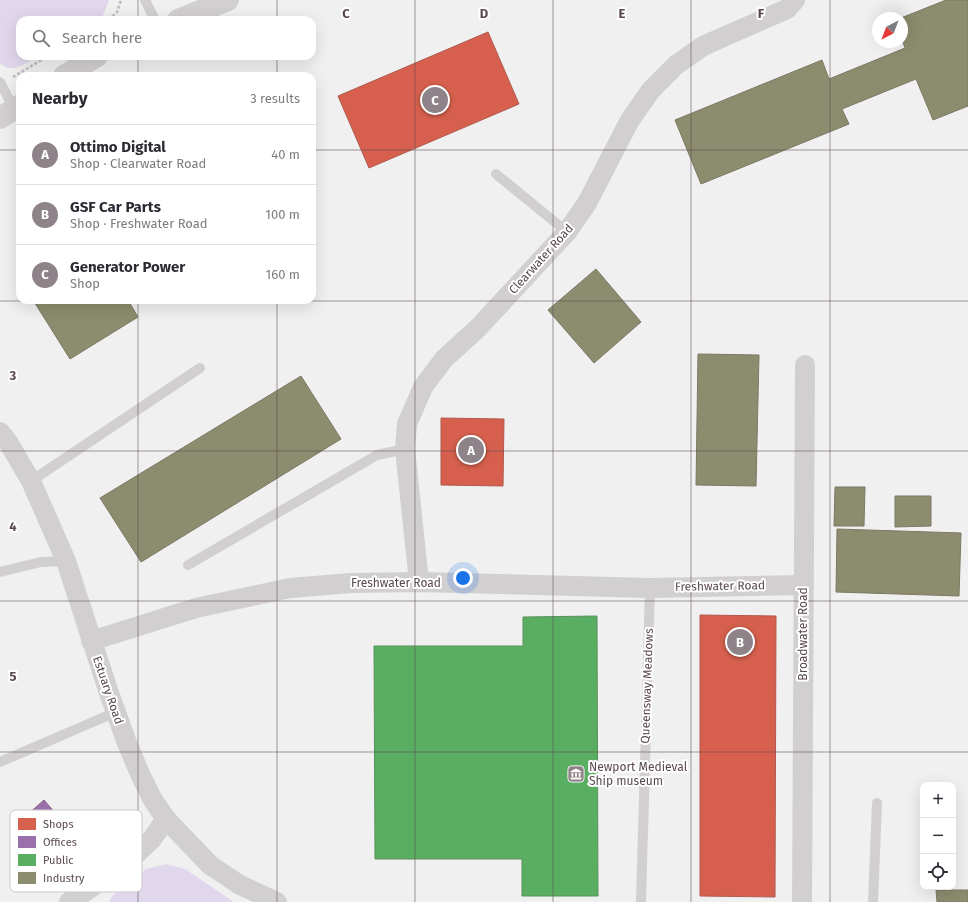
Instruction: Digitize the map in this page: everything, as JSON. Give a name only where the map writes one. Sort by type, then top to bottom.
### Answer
[{"type":"street","points":[[188,16],[228,0]]},
{"type":"street","name":"Clearwater Road","points":[[419,582],[405,450],[407,424],[423,387],[439,364],[478,328],[567,232],[587,203],[630,120],[651,90],[676,65],[703,46],[787,9],[795,0]]},
{"type":"street","points":[[71,72],[90,60]]},
{"type":"street","name":"Broadwater Road","points":[[802,902],[805,365]]},
{"type":"street","name":"Estuary Road","points":[[0,432],[8,442],[31,480],[66,561],[91,641],[116,712],[140,774],[153,800],[166,819],[210,865],[240,885],[277,902]]},
{"type":"street","name":"Freshwater Road","points":[[91,641],[196,608],[290,588],[351,583],[419,582],[650,588],[804,585]]},
{"type":"street","points":[[142,848],[152,839],[166,819]]},
{"type":"street","points":[[76,900],[87,892]]},
{"type":"lane","points":[[145,0],[153,16]]},
{"type":"lane","points":[[1,83],[11,111]]},
{"type":"lane","points":[[496,174],[567,232]]},
{"type":"lane","points":[[31,480],[200,368]]},
{"type":"lane","points":[[188,565],[377,455],[405,450]]},
{"type":"lane","points":[[0,572],[41,562],[66,561]]},
{"type":"lane","name":"Queensway Meadows","points":[[641,902],[650,588]]},
{"type":"lane","points":[[0,762],[116,712]]},
{"type":"lane","points":[[873,902],[877,803]]},
{"type":"path","points":[[113,16],[117,12],[120,0]]},
{"type":"path","points":[[20,72],[41,60]]},
{"type":"path","points":[[1,83],[16,74]]},
{"type":"shaded area","points":[[0,0],[109,0],[103,16],[16,16],[16,60],[31,60],[19,67],[14,68],[9,68],[0,63]]},
{"type":"shaded area","points":[[166,864],[185,869],[234,902],[109,902],[112,896],[117,892],[142,892],[142,872],[146,869]]},
{"type":"building: Shops","points":[[488,32],[519,104],[369,168],[338,96]]},
{"type":"building: Shops","points":[[441,418],[504,419],[503,486],[441,485]]},
{"type":"building: Shops","points":[[700,615],[776,616],[775,897],[700,896]]},
{"type":"building: Offices","points":[[44,800],[53,810],[33,810]]},
{"type":"building: Public","points":[[597,616],[598,896],[522,896],[522,859],[375,859],[374,646],[523,646],[523,617]]},
{"type":"building: Industry","points":[[946,0],[968,0],[968,106],[933,120],[916,79],[842,109],[849,124],[701,184],[675,120],[822,60],[829,79],[908,48],[908,15]]},
{"type":"building: Industry","points":[[596,269],[641,322],[594,363],[548,310]]},
{"type":"building: Industry","points":[[36,304],[130,304],[138,317],[70,359]]},
{"type":"building: Industry","points":[[698,354],[759,355],[756,486],[696,485]]},
{"type":"building: Industry","points":[[301,376],[341,439],[141,562],[100,498]]},
{"type":"building: Industry","points":[[835,487],[865,487],[864,526],[834,526]]},
{"type":"building: Industry","points":[[895,496],[931,496],[931,526],[895,527]]},
{"type":"building: Industry","points":[[837,529],[961,533],[959,596],[836,592]]},
{"type":"building: Industry","points":[[936,890],[968,890],[968,902],[937,902]]},
{"type":"place","name":"Generator Power","points":[[435,100]]},
{"type":"place","name":"Ottimo Digital","points":[[471,450]]},
{"type":"place","name":"GSF Car Parts","points":[[740,642]]},
{"type":"place","name":"Newport Medieval Ship museum","points":[[576,774]]}]
